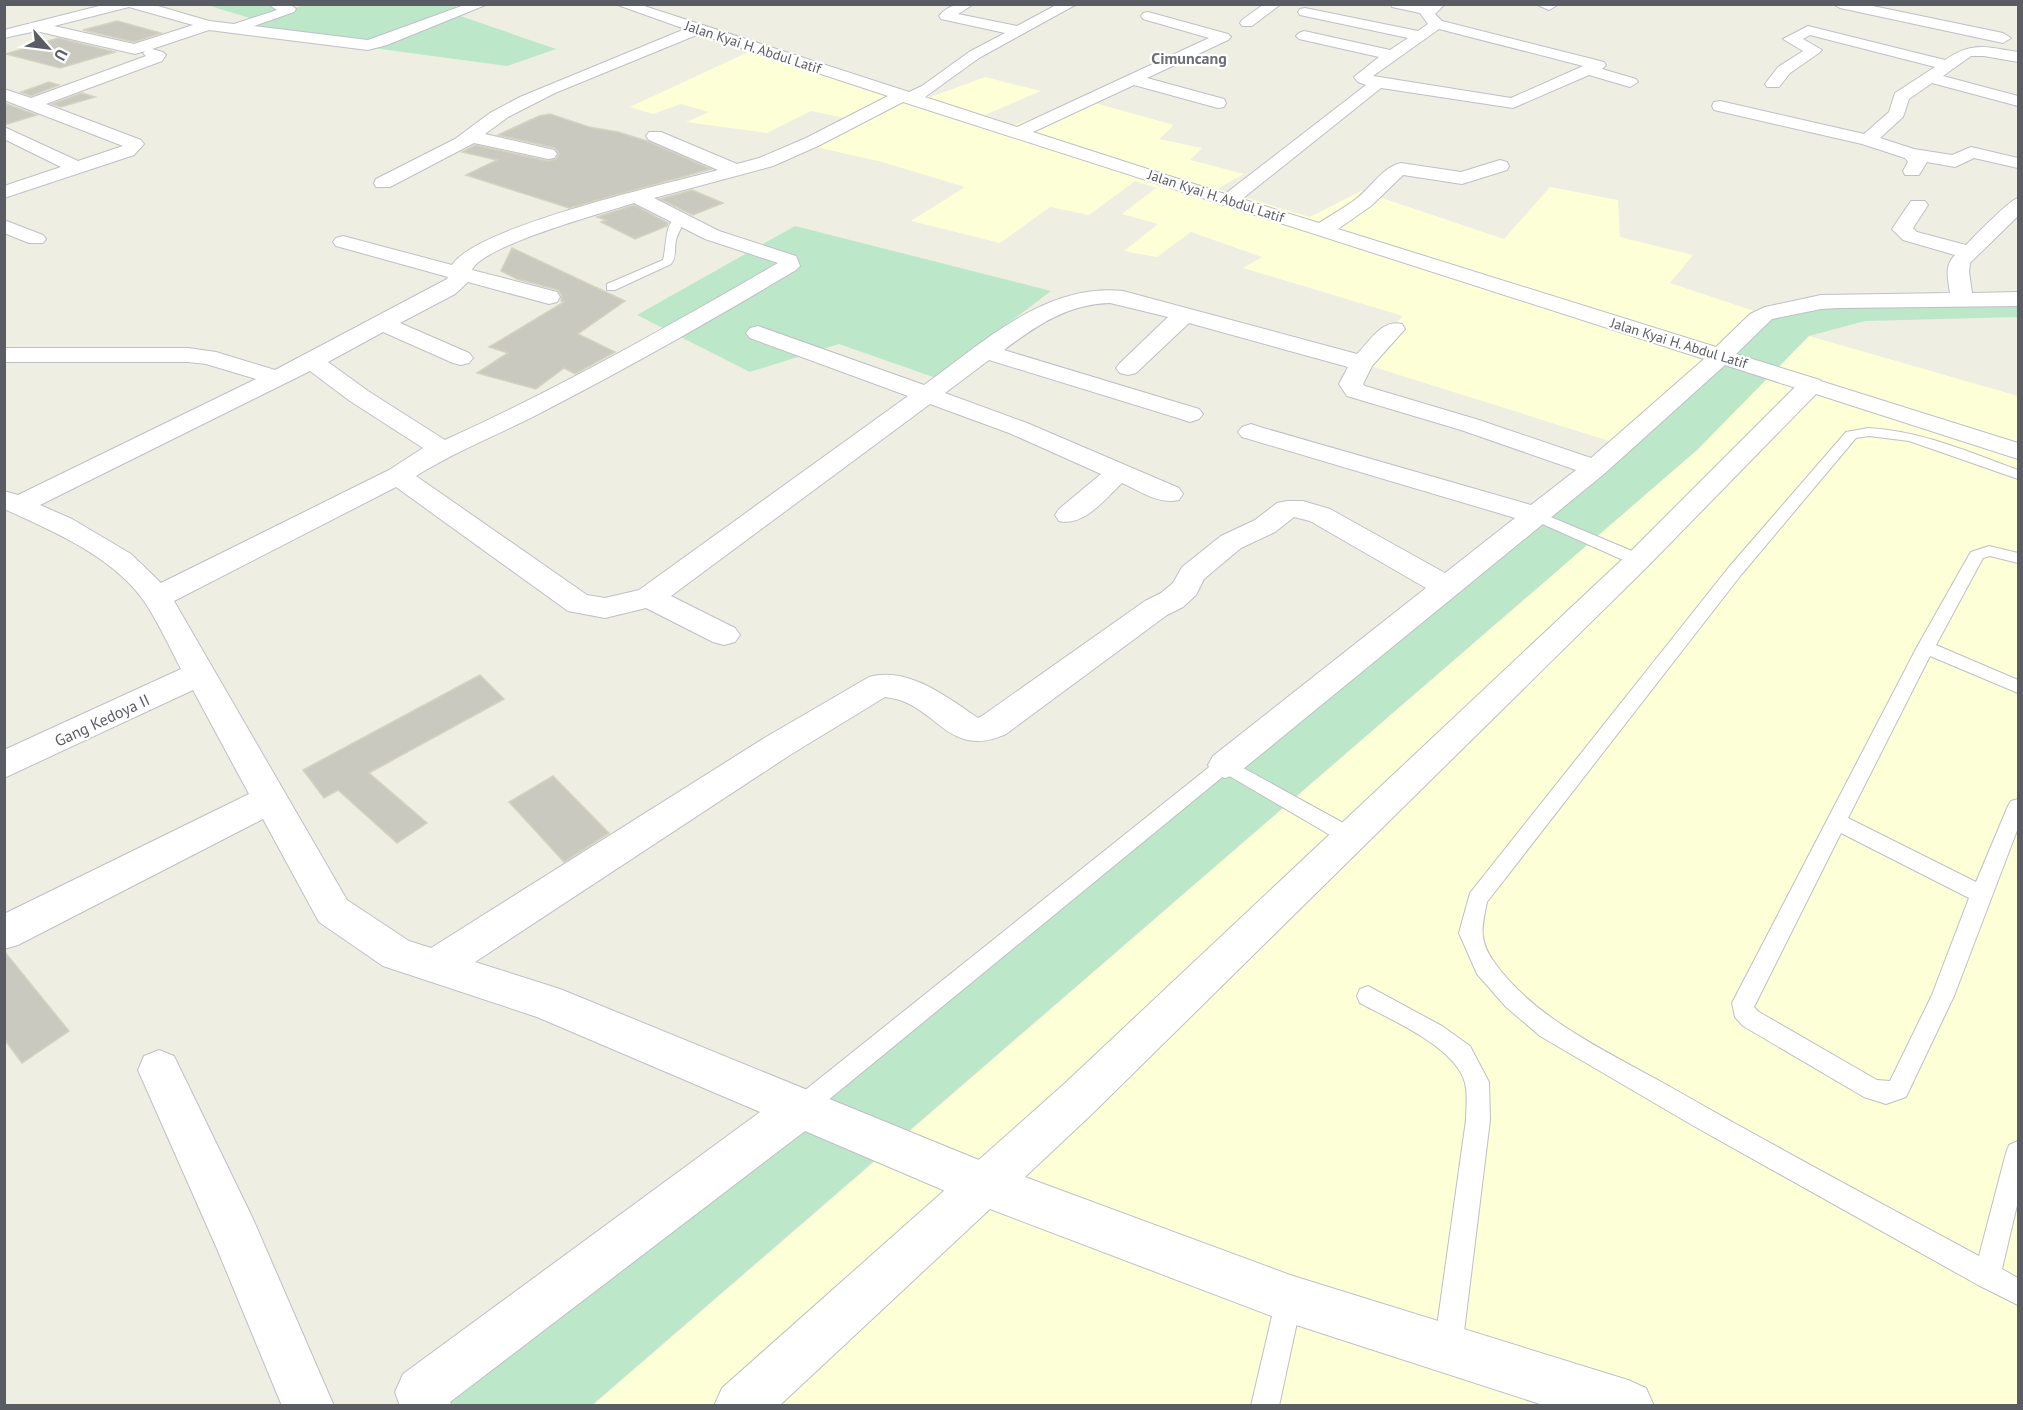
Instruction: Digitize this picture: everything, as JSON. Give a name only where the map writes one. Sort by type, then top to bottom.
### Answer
[{"type":"street","points":[[5,34],[126,4]]},
{"type":"street","points":[[133,4],[229,29],[375,44],[481,4]]},
{"type":"street","points":[[229,29],[289,9],[275,4]]},
{"type":"street","name":"Jalan Kyai H. Abdul Latif","points":[[622,4],[1228,201],[2019,451]]},
{"type":"street","points":[[968,4],[960,6],[945,16],[1018,31]]},
{"type":"street","points":[[12,502],[277,378],[384,324],[447,290],[457,282],[460,272],[471,256],[498,241],[636,196],[737,171],[812,142],[928,88],[974,55],[1070,4]]},
{"type":"street","points":[[1246,23],[1274,4]]},
{"type":"street","points":[[1397,4],[1434,13],[1599,65],[1513,102],[1364,80],[1362,77],[1422,36],[1434,13]]},
{"type":"street","points":[[1840,4],[1948,28],[2019,40]]},
{"type":"street","points":[[663,18],[689,8]]},
{"type":"street","points":[[1305,12],[1422,36]]},
{"type":"street","points":[[1019,132],[1223,37],[1148,16]]},
{"type":"street","points":[[135,49],[208,25]]},
{"type":"street","points":[[29,105],[156,58],[158,55],[38,27]]},
{"type":"street","points":[[382,183],[472,137],[488,122],[520,105],[698,29]]},
{"type":"street","points":[[1773,84],[1784,70],[1814,50],[1791,39],[1808,30],[1946,65]]},
{"type":"street","points":[[1304,36],[1394,56]]},
{"type":"street","points":[[1866,140],[1897,113],[1901,97],[1946,65],[1974,50],[2019,57]]},
{"type":"street","points":[[1588,70],[1630,82]]},
{"type":"street","points":[[1929,76],[2019,101]]},
{"type":"street","points":[[1132,80],[1218,103]]},
{"type":"street","points":[[1228,201],[1377,82]]},
{"type":"street","points":[[4,84],[10,89],[4,93]]},
{"type":"street","points":[[4,93],[29,105],[134,143],[134,146],[128,150],[4,192]]},
{"type":"street","points":[[1720,106],[1866,140],[1912,163],[1955,161],[1971,152],[2019,163]]},
{"type":"street","points":[[4,132],[77,168]]},
{"type":"street","points":[[655,136],[737,171]]},
{"type":"street","points":[[472,137],[548,154]]},
{"type":"street","points":[[1323,230],[1364,201],[1394,172],[1401,169],[1462,178],[1500,166]]},
{"type":"street","points":[[157,597],[650,346],[783,271],[790,262],[725,240],[678,219],[636,196]]},
{"type":"street","points":[[1962,298],[1958,272],[1960,261],[2002,223],[2019,204]]},
{"type":"street","points":[[1918,205],[1902,229],[1904,232],[1910,236],[1969,252]]},
{"type":"street","points":[[6,228],[36,239]]},
{"type":"street","points":[[343,242],[549,297]]},
{"type":"street","points":[[398,476],[579,604],[605,608],[649,597],[987,352],[1049,309],[1071,301],[1114,296],[1362,363]]},
{"type":"street","points":[[1225,765],[1595,468],[1765,314],[1830,301],[2019,299]]},
{"type":"street","points":[[1128,368],[1185,314]]},
{"type":"street","points":[[384,324],[461,358]]},
{"type":"street","points":[[1394,329],[1362,363],[1351,384],[1356,392],[1470,425],[1595,468]]},
{"type":"street","points":[[758,333],[1018,428],[1169,494]]},
{"type":"street","points":[[987,352],[1190,414]]},
{"type":"street","points":[[4,355],[188,355],[208,357],[277,378]]},
{"type":"street","points":[[312,361],[359,396],[439,447],[437,453]]},
{"type":"street","points":[[740,1406],[1078,1100],[1349,836],[1638,560],[1811,385]]},
{"type":"street","points":[[1251,432],[1534,515]]},
{"type":"street","points":[[1069,515],[1119,472]]},
{"type":"street","points":[[12,502],[62,525],[121,560],[157,597],[333,911],[397,954],[546,1002],[810,1101],[985,1185],[1290,1299],[1628,1406]]},
{"type":"street","points":[[434,967],[778,746],[880,685],[893,685],[909,690],[971,730],[983,730],[994,725],[1156,608],[1173,600],[1185,588],[1192,574],[1232,542],[1257,531],[1287,509],[1303,509],[1320,515],[1447,587]]},
{"type":"street","points":[[649,597],[724,634]]},
{"type":"street","name":"Gang Kedoya II","points":[[4,765],[199,675]]},
{"type":"street","points":[[4,933],[270,800]]},
{"type":"street","points":[[159,1070],[236,1236],[308,1406]]},
{"type":"street","points":[[417,1401],[810,1101]]},
{"type":"lane","points":[[611,287],[670,259],[670,238],[678,226],[678,219]]},
{"type":"lane","points":[[2019,475],[1892,432],[1863,431],[1851,435],[1735,571],[1477,899],[1470,933],[1485,967],[1514,1000],[1548,1029],[1700,1117],[2019,1292]]},
{"type":"lane","points":[[1534,515],[1638,560]]},
{"type":"lane","points":[[2019,558],[1989,551],[1977,555],[1926,647],[1743,1003],[1743,1010],[1751,1019],[1872,1089],[1886,1093],[1898,1089],[1943,996],[1981,894],[2014,828],[2019,806]]},
{"type":"lane","points":[[1926,647],[2019,687]]},
{"type":"lane","points":[[810,1101],[1225,765],[1349,836]]},
{"type":"lane","points":[[1837,822],[1981,894]]},
{"type":"lane","points":[[1368,996],[1434,1033],[1462,1053],[1477,1082],[1479,1120],[1448,1348]]},
{"type":"lane","points":[[1987,1276],[2019,1153]]},
{"type":"lane","points":[[1265,1406],[1290,1299]]},
{"type":"shaded area","points":[[271,4],[290,9],[309,4],[459,5],[446,11],[556,49],[507,66],[231,29],[253,19],[207,5]]},
{"type":"shaded area","points":[[759,47],[931,97],[985,77],[1041,91],[985,115],[1014,125],[1084,100],[1174,125],[1159,139],[1202,148],[1190,160],[1244,174],[1217,189],[1310,217],[1361,191],[1504,239],[1550,187],[1618,200],[1620,237],[1693,255],[1670,283],[1760,313],[1625,446],[1358,362],[1403,316],[1243,268],[1262,257],[1191,232],[1157,257],[1124,251],[1158,224],[1122,214],[1156,188],[1135,181],[1089,215],[1050,207],[1000,243],[911,221],[965,187],[882,162],[798,143],[849,119],[811,111],[767,133],[686,122],[709,112],[681,104],[653,114],[630,107]]},
{"type":"shaded area","points":[[795,226],[1051,291],[936,378],[839,344],[750,372],[637,315]]},
{"type":"shaded area","points":[[2018,292],[2018,317],[1865,321],[1809,336],[1697,450],[592,1405],[417,1406],[1651,426],[1760,313],[1846,295]]},
{"type":"shaded area","points":[[1809,336],[2018,396],[2018,1405],[592,1406],[1697,450]]},
{"type":"building","points":[[117,21],[161,33],[134,42],[83,30]]},
{"type":"building","points":[[58,38],[115,52],[60,68],[6,54]]},
{"type":"building","points":[[49,82],[59,85],[31,96],[21,92]]},
{"type":"building","points":[[82,93],[95,97],[61,107],[52,104]]},
{"type":"building","points":[[4,103],[37,115],[4,125]]},
{"type":"building","points":[[550,114],[589,127],[618,132],[647,141],[711,169],[569,208],[466,175],[497,160],[462,152],[475,145],[548,161],[556,159],[559,154],[555,148],[498,135],[539,116]]},
{"type":"building","points":[[692,190],[723,203],[693,215],[660,199]]},
{"type":"building","points":[[634,205],[668,223],[667,226],[635,239],[601,222],[606,220],[597,217]]},
{"type":"building","points":[[512,248],[625,301],[578,334],[615,352],[575,374],[564,368],[536,389],[477,373],[508,353],[489,347],[564,302],[561,301],[562,296],[558,290],[517,279],[501,271]]},
{"type":"building","points":[[480,675],[504,699],[369,773],[427,823],[397,843],[338,790],[324,798],[303,770]]},
{"type":"building","points":[[553,776],[609,833],[564,862],[509,802]]},
{"type":"building","points":[[4,951],[69,1031],[22,1063],[4,1039]]},
{"type":"district","name":"Cimuncang","points":[[1189,58]]}]
